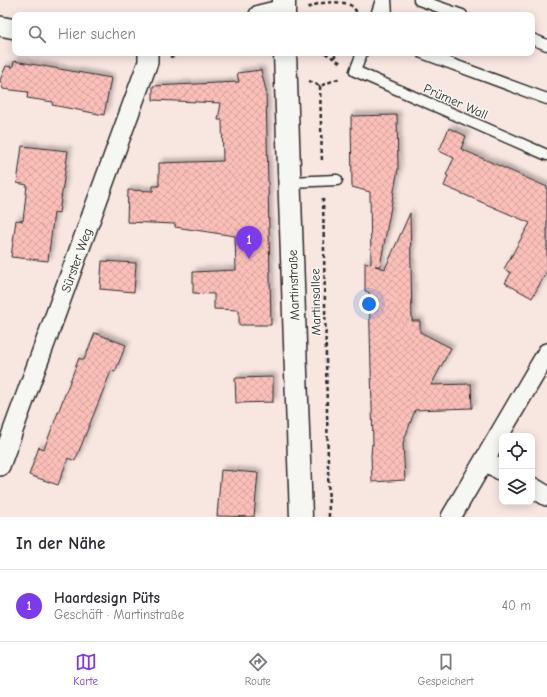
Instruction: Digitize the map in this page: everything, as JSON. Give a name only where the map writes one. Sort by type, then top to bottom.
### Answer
[{"type":"main road","name":"Martinstraße","points":[[285,56],[301,517]]},
{"type":"street","points":[[272,12],[289,8]]},
{"type":"street","points":[[0,26],[12,28]]},
{"type":"street","name":"Sürster Weg","points":[[0,466],[148,62],[148,56]]},
{"type":"street","points":[[451,517],[547,353]]},
{"type":"street","points":[[485,461],[500,469]]},
{"type":"street","points":[[535,490],[547,496]]},
{"type":"lane","points":[[377,12],[381,0]]},
{"type":"lane","points":[[386,0],[387,12]]},
{"type":"lane","points":[[419,0],[453,12]]},
{"type":"lane","points":[[535,40],[547,45]]},
{"type":"lane","name":"Prümer Wall","points":[[361,56],[355,71],[547,155]]},
{"type":"lane","points":[[430,56],[547,99]]},
{"type":"lane","points":[[290,182],[337,180]]},
{"type":"path","points":[[289,8],[319,3],[341,3],[351,5],[356,12]]},
{"type":"path","name":"Martinsallee","points":[[320,86],[329,517]]},
{"type":"building","points":[[14,61],[111,78],[104,115],[52,105],[53,102],[27,98],[28,92],[3,89],[0,80],[6,66],[13,67]]},
{"type":"building","points":[[261,70],[266,91],[271,325],[239,325],[239,310],[214,309],[214,294],[193,293],[193,272],[236,270],[235,236],[175,227],[175,224],[127,222],[128,190],[153,191],[153,186],[159,186],[159,163],[223,161],[222,120],[218,120],[221,103],[153,100],[153,86],[239,82],[237,73]]},
{"type":"building","points":[[397,115],[398,169],[380,266],[375,266],[385,269],[410,213],[412,321],[420,321],[420,332],[451,348],[431,385],[471,384],[472,408],[415,410],[403,443],[405,480],[372,482],[371,455],[372,444],[373,445],[369,292],[365,291],[365,262],[371,264],[370,192],[352,187],[351,116]]},
{"type":"building","points":[[449,128],[466,136],[461,149],[547,187],[547,271],[532,298],[505,283],[511,273],[504,269],[530,223],[444,186],[448,176],[446,175],[454,158],[439,151]]},
{"type":"building","points":[[22,146],[68,151],[59,213],[54,212],[48,261],[11,257],[16,220],[23,221],[27,185],[17,183]]},
{"type":"building","points":[[102,261],[136,263],[134,292],[100,289]]},
{"type":"building","points":[[95,333],[126,345],[115,372],[111,371],[75,461],[68,458],[58,485],[29,475],[39,447],[44,449],[79,358],[84,360]]},
{"type":"building","points":[[273,377],[273,402],[236,403],[235,378]]},
{"type":"building","points":[[221,470],[258,473],[254,517],[217,516]]},
{"type":"place","name":"Haardesign Püts","points":[[249,259]]}]
